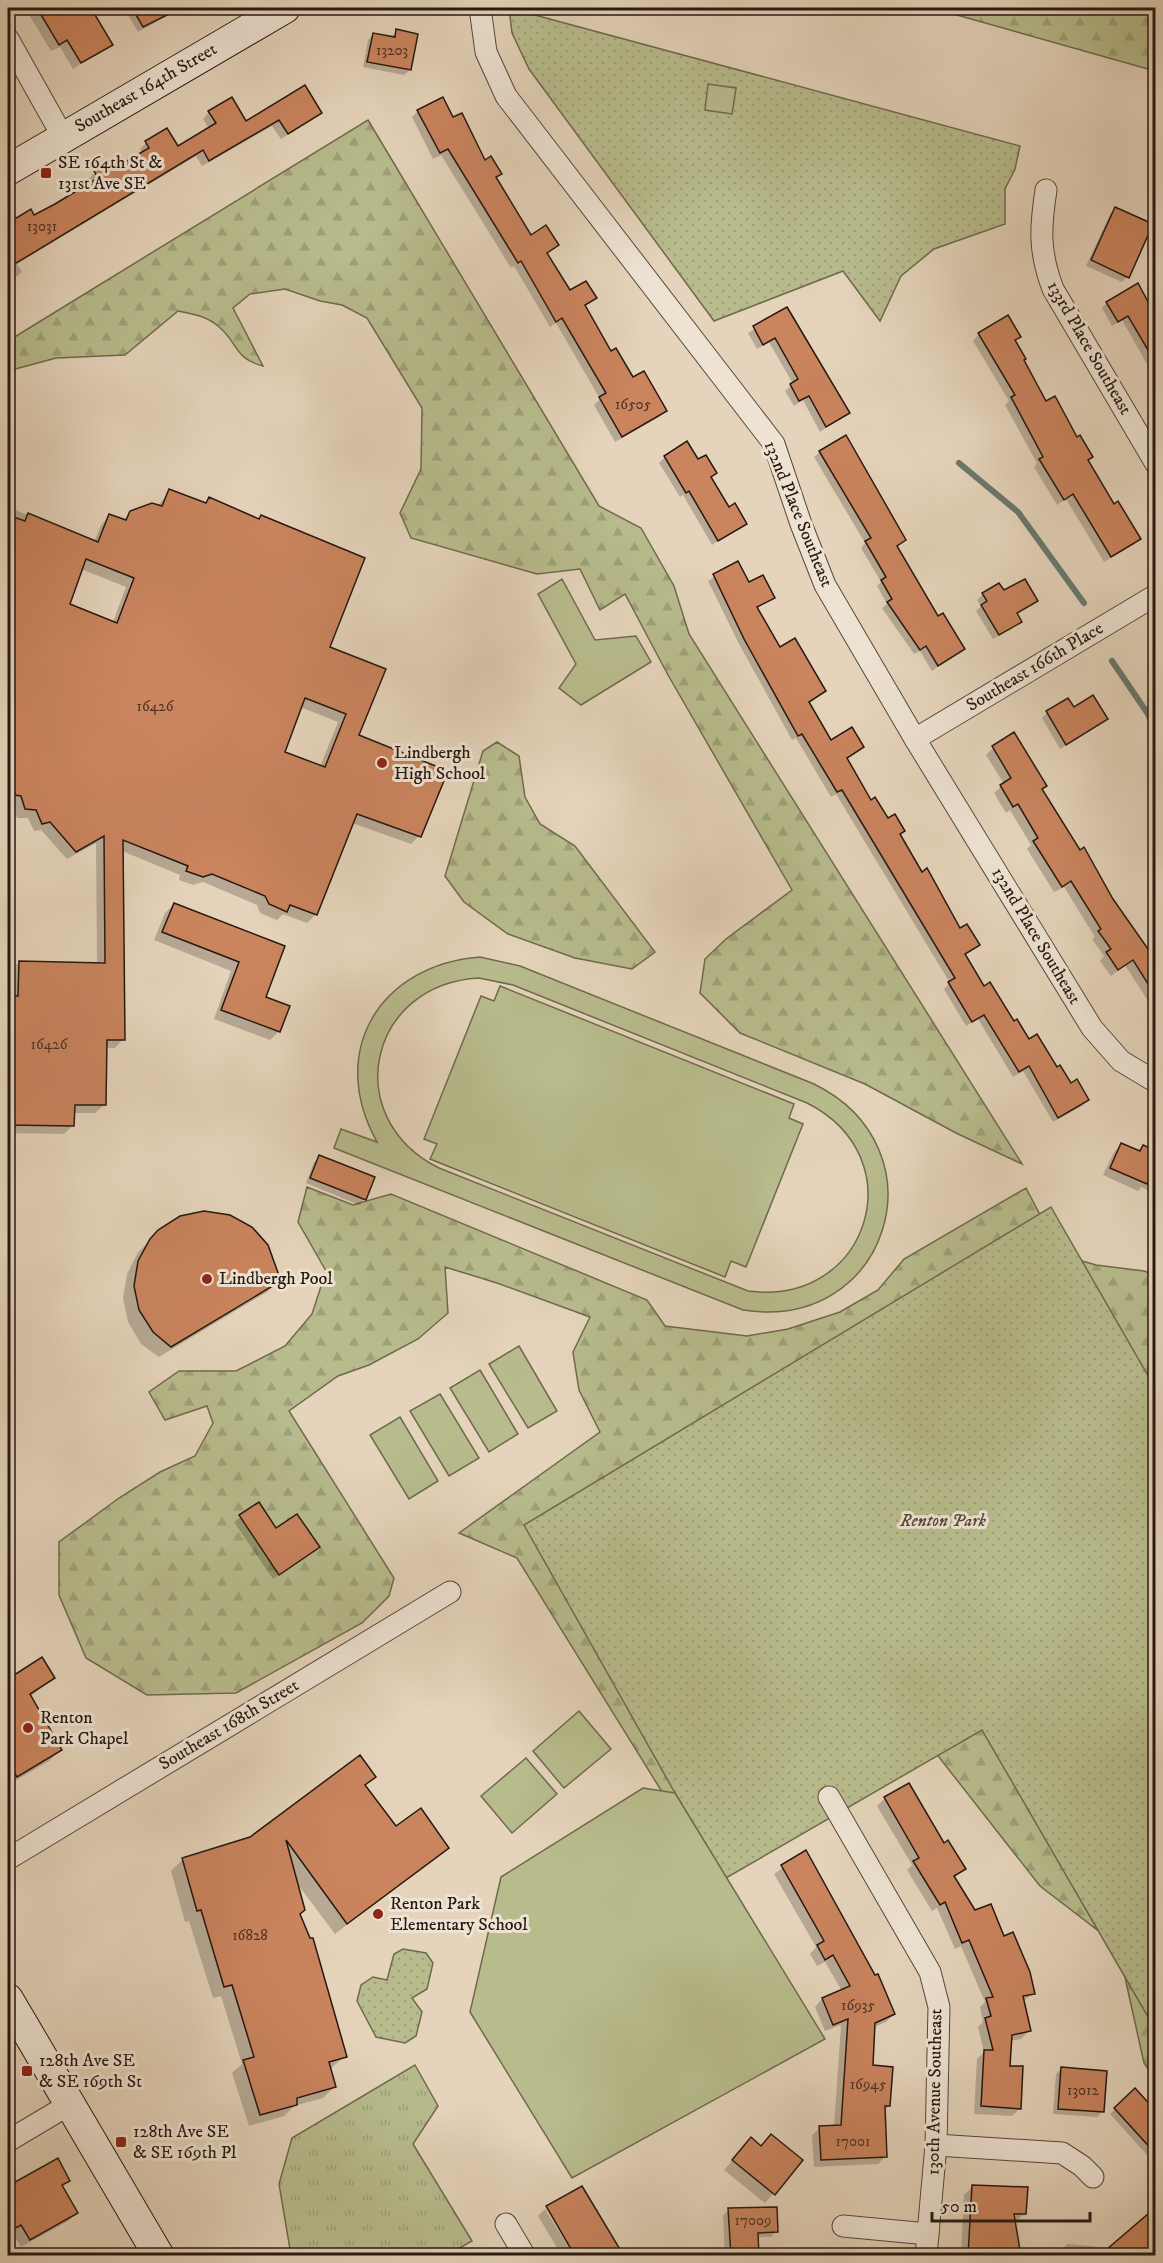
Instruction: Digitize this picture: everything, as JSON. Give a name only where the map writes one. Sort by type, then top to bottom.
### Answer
[{"type":"street","name":"Southeast 164th Street","points":[[8,170],[285,8]]},
{"type":"street","name":"132nd Place Southeast","points":[[480,8],[486,52],[506,96],[774,444],[801,524],[825,585],[915,739],[1092,1028],[1121,1061],[1155,1082]]},
{"type":"street","points":[[8,39],[63,137]]},
{"type":"street","name":"133rd Place Southeast","points":[[1046,190],[1041,227],[1042,260],[1053,290],[1155,464]]},
{"type":"street","name":"Southeast 166th Place","points":[[915,739],[1155,595]]},
{"type":"street","name":"Southeast 168th Street","points":[[8,1859],[450,1592]]},
{"type":"street","name":"130th Avenue Southeast","points":[[829,1797],[930,1972],[939,2007],[936,2145],[927,2245],[843,2226]]},
{"type":"street","points":[[8,1999],[159,2256]]},
{"type":"street","points":[[8,2141],[70,2104]]},
{"type":"street","points":[[936,2145],[1062,2153],[1082,2166],[1093,2177]]},
{"type":"street","points":[[506,2224],[525,2256]]},
{"type":"green space","points":[[509,8],[1020,146],[1015,169],[1005,189],[1005,224],[934,249],[901,276],[880,321],[843,271],[714,321],[529,69],[512,33]]},
{"type":"green space","points":[[932,8],[1155,8],[1155,71]]},
{"type":"green space","points":[[708,84],[736,88],[732,114],[705,110]]},
{"type":"green space","points":[[368,120],[599,506],[641,528],[674,586],[689,634],[1022,1164],[956,1133],[865,1084],[740,1033],[700,993],[705,959],[726,939],[792,890],[668,675],[625,594],[600,610],[580,569],[537,574],[411,538],[400,513],[421,469],[422,408],[367,318],[342,305],[320,301],[285,289],[250,294],[233,308],[263,366],[246,359],[225,332],[214,323],[199,316],[178,311],[125,355],[56,358],[8,371],[8,341]]},
{"type":"green space","points":[[562,579],[595,640],[636,636],[651,662],[581,705],[559,688],[576,664],[538,594]]},
{"type":"green space","points":[[497,742],[519,756],[525,797],[540,824],[575,846],[655,952],[632,969],[575,958],[508,934],[464,902],[445,876],[483,751]]},
{"type":"green space","points":[[480,957],[520,966],[814,1084],[855,1113],[879,1150],[888,1190],[882,1230],[864,1266],[834,1294],[793,1310],[743,1310],[334,1148],[341,1129],[377,1142],[363,1109],[358,1076],[361,1046],[372,1019],[390,995],[414,977],[445,964]],"holes":[[[479,978],[513,985],[807,1103],[841,1128],[861,1158],[868,1191],[863,1224],[848,1253],[823,1276],[789,1290],[748,1291],[439,1168],[407,1146],[387,1118],[378,1087],[380,1056],[391,1028],[412,1003],[441,986]]]},
{"type":"green space","points":[[500,986],[794,1104],[789,1118],[803,1124],[746,1267],[731,1261],[725,1277],[430,1159],[437,1144],[424,1139],[481,996],[494,1001]]},
{"type":"green space","name":"Renton Park","points":[[307,1187],[353,1205],[391,1194],[647,1300],[665,1326],[747,1336],[788,1329],[840,1312],[878,1290],[904,1259],[1026,1188],[1061,1255],[1096,1265],[1144,1271],[1155,1275],[1155,2079],[1144,2063],[1118,1946],[1040,1886],[935,1752],[713,1874],[517,1558],[459,1533],[600,1432],[579,1390],[573,1352],[590,1317],[497,1283],[445,1267],[448,1313],[418,1339],[369,1365],[338,1376],[289,1411],[394,1578],[389,1596],[362,1623],[236,1693],[147,1695],[86,1658],[59,1595],[59,1542],[119,1498],[160,1472],[195,1456],[213,1423],[207,1406],[165,1420],[149,1392],[179,1371],[236,1371],[285,1346],[312,1314],[326,1271],[298,1222]]},
{"type":"green space","name":"Renton Park","points":[[1051,1207],[1155,1388],[1155,2029],[982,1730],[726,1878],[675,1793],[524,1525]]},
{"type":"green space","points":[[519,1346],[557,1411],[528,1428],[489,1364]]},
{"type":"green space","points":[[480,1370],[518,1434],[489,1452],[450,1388]]},
{"type":"green space","points":[[440,1394],[479,1458],[449,1476],[410,1411]]},
{"type":"green space","points":[[400,1417],[438,1481],[409,1499],[370,1435]]},
{"type":"green space","points":[[579,1711],[611,1749],[564,1788],[533,1751]]},
{"type":"green space","points":[[526,1758],[557,1794],[512,1833],[481,1796]]},
{"type":"green space","points":[[643,1788],[675,1793],[825,2039],[572,2178],[470,2012],[501,1877]]},
{"type":"green space","points":[[403,1949],[426,1953],[433,1963],[427,1989],[412,1998],[422,2012],[416,2036],[405,2043],[376,2037],[357,2001],[361,1985],[373,1977],[387,1980],[394,1954]]},
{"type":"green space","points":[[415,2065],[438,2106],[413,2144],[472,2241],[447,2255],[291,2255],[279,2184],[292,2138]]},
{"type":"building","points":[[37,8],[91,8],[113,45],[81,63],[67,40],[59,45]]},
{"type":"building","points":[[132,8],[181,8],[143,27]]},
{"type":"building","points":[[396,29],[418,34],[411,70],[367,62],[373,33],[395,37]]},
{"type":"building","points":[[305,85],[322,113],[288,134],[279,120],[209,161],[203,150],[8,268],[8,223],[31,209],[34,215],[55,204],[98,178],[94,171],[114,160],[118,166],[149,148],[145,141],[167,128],[178,146],[216,123],[208,111],[232,97],[246,121]]},
{"type":"building","points":[[443,97],[453,117],[462,113],[485,160],[491,156],[502,174],[496,177],[531,235],[546,225],[559,245],[547,253],[570,290],[586,281],[597,298],[585,305],[611,351],[616,348],[633,377],[644,371],[667,411],[622,437],[599,397],[606,393],[562,318],[556,322],[521,261],[518,263],[448,149],[440,153],[417,110]]},
{"type":"building","points":[[1115,207],[1153,224],[1129,278],[1091,260]]},
{"type":"building","points":[[1138,283],[1155,315],[1155,362],[1128,316],[1118,322],[1106,302]]},
{"type":"building","points":[[787,307],[850,413],[826,427],[809,396],[799,401],[790,384],[798,379],[775,338],[763,345],[753,326]]},
{"type":"building","points":[[1008,315],[1021,337],[1015,340],[1046,401],[1055,396],[1077,437],[1080,435],[1093,457],[1088,460],[1114,504],[1118,501],[1141,539],[1111,557],[1073,494],[1064,500],[1039,459],[1043,457],[1011,397],[1015,395],[978,333]]},
{"type":"building","points":[[846,435],[906,540],[897,546],[938,616],[943,613],[965,649],[938,666],[926,646],[920,650],[887,602],[892,599],[881,580],[886,577],[865,541],[871,538],[819,451]]},
{"type":"building","points":[[687,441],[698,459],[706,455],[717,473],[711,477],[729,507],[735,503],[747,524],[718,541],[689,491],[686,493],[664,456]]},
{"type":"building","points":[[169,489],[206,503],[209,497],[259,519],[261,515],[365,558],[330,647],[386,669],[359,735],[448,771],[421,837],[357,814],[317,915],[290,905],[287,912],[269,904],[265,896],[212,874],[203,877],[186,871],[188,866],[123,840],[125,1040],[107,1040],[106,1105],[75,1105],[74,1126],[8,1125],[8,996],[18,996],[19,961],[105,963],[104,836],[76,852],[50,822],[42,824],[36,810],[25,809],[21,796],[15,795],[14,788],[9,787],[8,515],[25,521],[28,513],[98,542],[109,514],[126,520],[130,511],[152,503],[162,506]],"holes":[[[86,559],[134,578],[117,623],[70,604]],[[305,698],[346,714],[325,767],[285,752]]]},
{"type":"building","points":[[738,561],[749,582],[763,575],[775,598],[757,607],[780,647],[795,638],[826,691],[809,702],[831,740],[852,727],[864,747],[847,758],[871,800],[875,797],[888,818],[895,814],[905,831],[900,834],[922,872],[927,868],[960,928],[967,924],[980,945],[965,954],[984,986],[990,982],[1014,1021],[1017,1019],[1029,1039],[1037,1034],[1057,1067],[1060,1065],[1071,1083],[1077,1079],[1089,1100],[1058,1118],[1029,1066],[1019,1072],[984,1015],[972,1022],[948,982],[955,978],[842,790],[837,792],[802,734],[798,736],[744,639],[713,574]]},
{"type":"building","points":[[1025,579],[1038,601],[1017,613],[1022,622],[999,635],[981,605],[987,601],[982,593],[999,583],[1004,590]]},
{"type":"building","points":[[1093,695],[1108,719],[1066,745],[1046,711],[1068,698],[1074,707]]},
{"type":"building","points":[[1014,732],[1047,786],[1042,789],[1080,850],[1084,847],[1113,899],[1155,959],[1155,995],[1133,960],[1118,970],[1106,952],[1111,949],[1098,931],[1101,929],[1071,881],[1062,887],[1033,841],[1038,838],[1018,804],[1013,807],[1000,785],[1011,778],[992,746]]},
{"type":"building","points":[[174,903],[285,946],[266,997],[290,1006],[280,1032],[221,1010],[239,962],[162,932]]},
{"type":"building","points":[[1121,1143],[1140,1151],[1143,1145],[1155,1150],[1155,1165],[1147,1184],[1110,1168]]},
{"type":"building","points":[[319,1155],[375,1177],[366,1200],[310,1178]]},
{"type":"building","name":"Lindbergh Pool","points":[[204,1211],[230,1215],[252,1227],[268,1245],[281,1281],[171,1347],[153,1332],[139,1310],[134,1286],[138,1261],[150,1239],[158,1230],[180,1216]]},
{"type":"building","points":[[259,1502],[276,1528],[297,1514],[320,1547],[279,1575],[239,1515]]},
{"type":"building","name":"Renton Park Chapel","points":[[42,1657],[55,1678],[30,1694],[62,1750],[17,1777],[8,1761],[8,1679]]},
{"type":"building","points":[[360,1755],[376,1777],[365,1785],[396,1826],[421,1808],[449,1848],[347,1924],[286,1840],[305,1910],[300,1914],[310,1938],[313,1938],[347,2057],[329,2062],[336,2087],[297,2098],[297,2105],[260,2115],[243,2060],[254,2057],[232,1985],[224,1987],[201,1910],[197,1911],[182,1858],[250,1837]]},
{"type":"building","points":[[909,1783],[944,1843],[948,1840],[966,1869],[954,1876],[975,1910],[991,1904],[1004,1936],[1013,1932],[1030,1972],[1035,1994],[1023,1996],[1031,2031],[1012,2035],[1010,2066],[1023,2066],[1021,2109],[981,2106],[984,2050],[993,2050],[985,2018],[991,2016],[986,1998],[993,1997],[969,1940],[962,1943],[945,1902],[940,1905],[913,1861],[919,1858],[884,1797]]},
{"type":"building","points":[[806,1850],[875,1975],[878,1974],[895,2014],[875,2023],[873,2065],[893,2067],[890,2106],[885,2106],[887,2157],[821,2160],[819,2126],[841,2125],[848,2019],[833,2025],[822,1998],[850,1986],[833,1955],[825,1960],[817,1945],[824,1941],[781,1865]]},
{"type":"building","points":[[1061,2067],[1107,2071],[1104,2112],[1058,2109]]},
{"type":"building","points":[[1135,2088],[1155,2110],[1155,2153],[1114,2108]]},
{"type":"building","points":[[771,2134],[803,2160],[775,2195],[732,2160],[751,2137],[761,2146]]},
{"type":"building","points":[[58,2158],[70,2181],[62,2185],[78,2213],[30,2240],[21,2225],[8,2232],[8,2186]]},
{"type":"building","points":[[972,2185],[1028,2187],[1026,2214],[1014,2214],[1021,2256],[968,2256]]},
{"type":"building","points":[[582,2186],[624,2256],[575,2256],[546,2206]]},
{"type":"building","points":[[777,2207],[778,2232],[758,2233],[759,2256],[731,2256],[728,2208]]},
{"type":"building","points":[[1155,2208],[1155,2256],[1099,2256]]},
{"type":"waterway","points":[[959,463],[1018,512],[1084,603]]},
{"type":"waterway","points":[[1112,661],[1148,714],[1156,734]]},
{"type":"place","name":"SE 164th St & 131st Ave SE","points":[[46,173]]},
{"type":"place","name":"Lindbergh High School","points":[[382,763]]},
{"type":"place","name":"Lindbergh Pool","points":[[207,1279]]},
{"type":"place","name":"Renton Park Chapel","points":[[28,1728]]},
{"type":"place","name":"Renton Park Elementary School","points":[[378,1914]]},
{"type":"place","name":"128th Ave SE & SE 169th St","points":[[27,2071]]},
{"type":"place","name":"128th Ave SE & SE 169th Pl","points":[[121,2142]]}]
